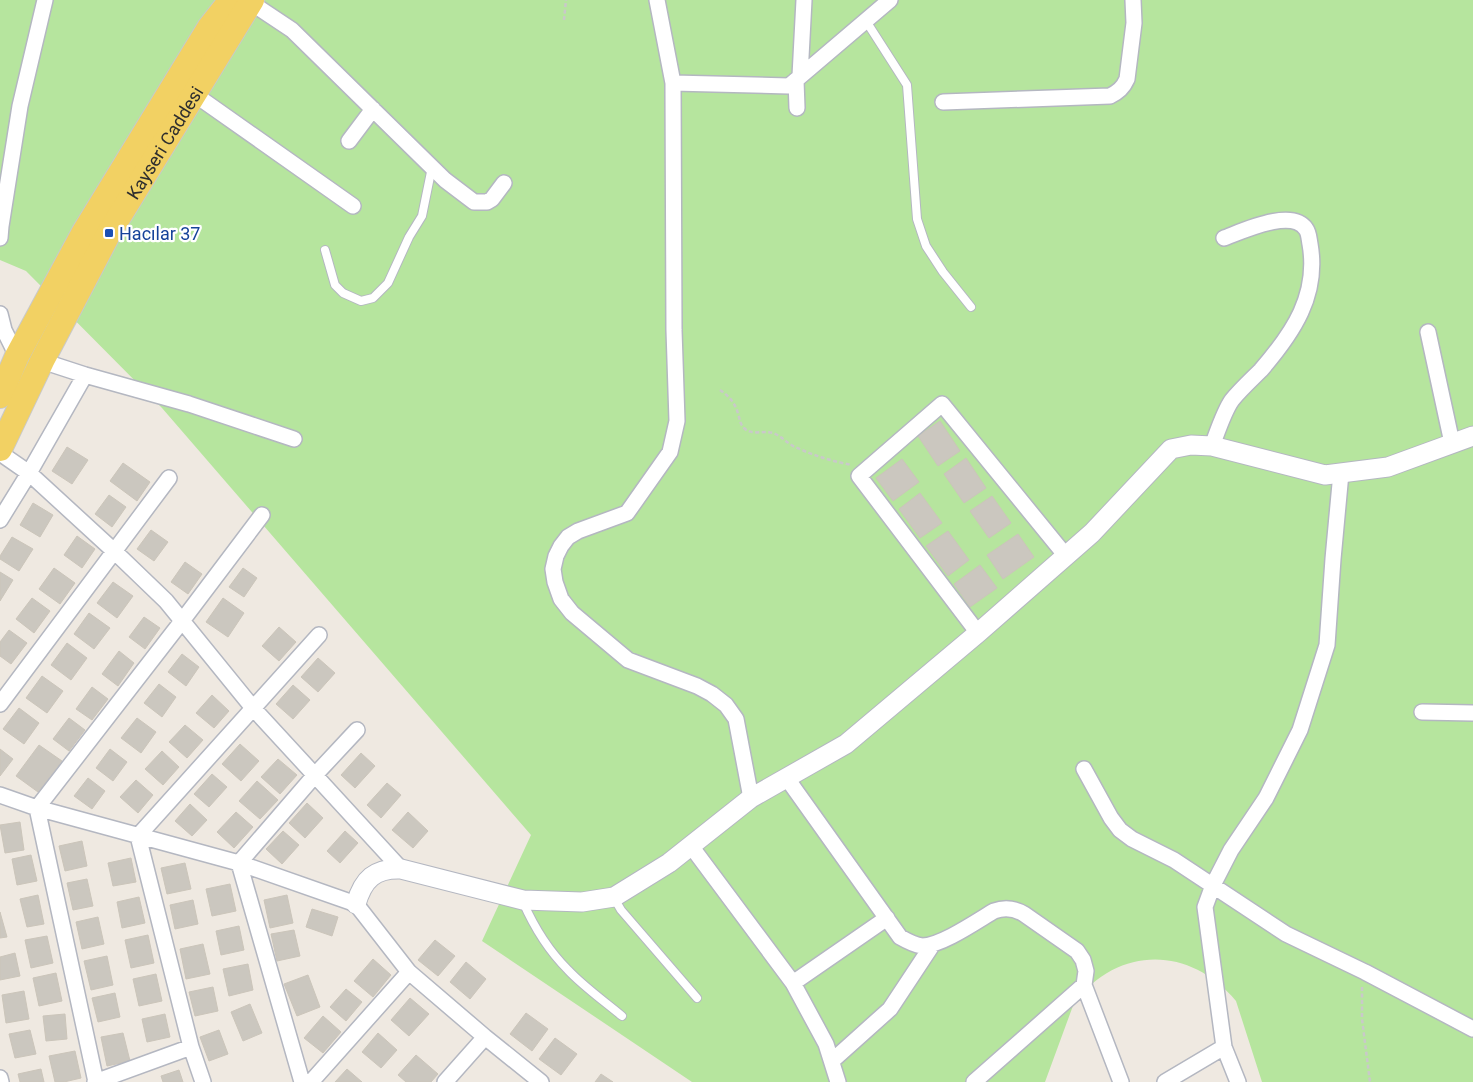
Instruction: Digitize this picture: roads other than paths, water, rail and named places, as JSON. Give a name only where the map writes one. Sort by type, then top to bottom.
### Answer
[{"type":"main road","name":"Kayseri Caddesi","points":[[0,449],[42,362],[110,233],[194,94],[244,1]]},
{"type":"main road","name":"Kayseri Caddesi","points":[[0,396],[17,356],[84,232],[209,28],[244,1]]},
{"type":"street","points":[[0,238],[0,226],[20,106],[45,0]]},
{"type":"street","points":[[657,0],[673,84],[674,311],[677,421],[670,452],[627,513],[578,531],[568,537],[556,556],[553,569],[561,599],[572,613],[628,660],[697,686],[712,694],[726,705],[736,719],[751,798]]},
{"type":"street","points":[[797,108],[804,0]]},
{"type":"street","points":[[673,84],[789,86],[890,0]]},
{"type":"street","points":[[943,102],[1110,96],[1117,92],[1127,79],[1134,23],[1133,0]]},
{"type":"street","points":[[244,1],[292,30],[445,180],[474,202],[487,202],[492,199],[504,183]]},
{"type":"street","points":[[194,94],[353,206]]},
{"type":"street","points":[[349,142],[373,109]]},
{"type":"street","points":[[1212,446],[1231,402],[1290,333],[1303,309],[1311,283],[1312,256],[1307,230],[1301,224],[1293,220],[1284,220],[1254,227],[1224,238]]},
{"type":"street","points":[[0,314],[2,332],[17,356]]},
{"type":"street","points":[[1428,332],[1452,444]]},
{"type":"street","points":[[42,362],[189,404],[294,439]]},
{"type":"street","points":[[0,520],[85,375]]},
{"type":"street","points":[[978,633],[859,476],[942,404],[1066,556]]},
{"type":"street","points":[[356,904],[366,881],[376,873],[388,868],[402,869],[523,900],[582,902],[614,897],[670,864],[751,798],[846,744],[978,633],[1092,533],[1171,448],[1191,445],[1212,446],[1325,475],[1388,467],[1473,436]]},
{"type":"street","points":[[0,454],[29,473],[166,601],[253,708],[402,869]]},
{"type":"street","points":[[1238,1082],[1224,1047],[1204,907],[1231,850],[1266,798],[1300,730],[1327,645],[1341,473]]},
{"type":"street","points":[[0,704],[169,478]]},
{"type":"street","points":[[36,808],[262,515]]},
{"type":"street","points":[[138,836],[319,635]]},
{"type":"street","points":[[1422,712],[1473,713]]},
{"type":"street","points":[[239,863],[315,775],[357,730]]},
{"type":"street","points":[[1084,769],[1111,818],[1120,830],[1132,839],[1174,860],[1286,934],[1365,972],[1473,1029]]},
{"type":"street","points":[[786,777],[900,937],[910,943],[922,946],[933,944],[994,911],[1010,908],[1017,910],[1078,951],[1086,971],[1084,985],[1121,1082]]},
{"type":"street","points":[[0,795],[36,808],[239,863],[356,904],[409,972],[541,1082]]},
{"type":"street","points":[[36,808],[95,1082],[191,1047]]},
{"type":"street","points":[[138,836],[191,1047],[203,1082]]},
{"type":"street","points":[[691,846],[793,983],[826,1044],[838,1082]]},
{"type":"street","points":[[239,863],[302,1082]]},
{"type":"street","points":[[793,983],[887,918]]},
{"type":"street","points":[[832,1061],[890,1009],[933,944]]},
{"type":"street","points":[[311,1082],[409,972]]},
{"type":"street","points":[[974,1082],[1084,985]]},
{"type":"street","points":[[445,1082],[485,1037]]},
{"type":"street","points":[[1165,1082],[1224,1047]]},
{"type":"street","points":[[0,1078],[1,1082]]},
{"type":"lane","points":[[866,21],[907,86],[917,219],[926,246],[943,272],[971,307]]},
{"type":"lane","points":[[325,250],[335,285],[343,293],[361,301],[374,298],[388,282],[409,237],[422,216],[432,167]]},
{"type":"lane","points":[[614,897],[621,910],[698,998]]},
{"type":"lane","points":[[523,900],[539,934],[553,954],[568,971],[622,1016]]},
{"type":"place","name":"Hacılar 37","points":[[109,233]]}]
